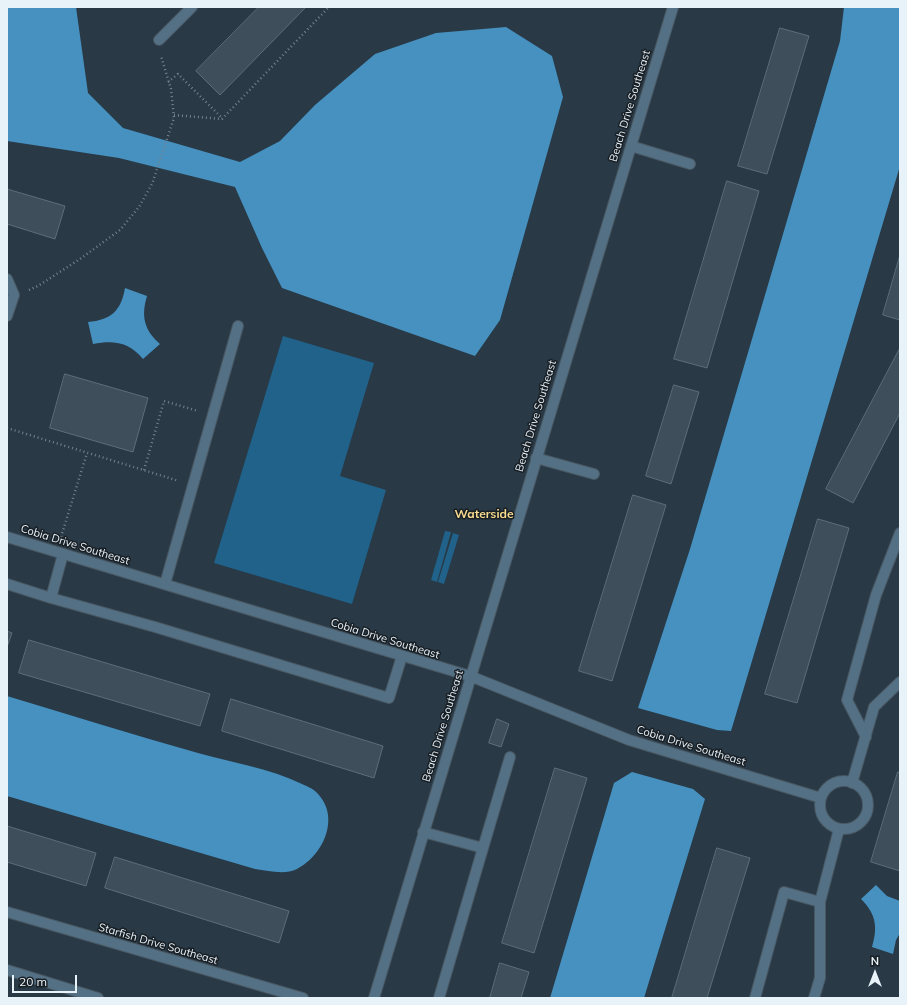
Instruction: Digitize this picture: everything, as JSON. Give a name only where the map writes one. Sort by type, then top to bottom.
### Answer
[{"type":"street","points":[[159,40],[192,7]]},
{"type":"street","name":"Beach Drive Southeast","points":[[374,998],[673,7]]},
{"type":"street","points":[[631,146],[690,164]]},
{"type":"street","points":[[7,278],[14,295],[7,316]]},
{"type":"street","points":[[165,584],[238,326]]},
{"type":"street","points":[[536,458],[594,474]]},
{"type":"street","points":[[866,737],[846,700],[876,595],[900,533]]},
{"type":"street","name":"Cobia Drive Southeast","points":[[7,536],[470,676],[629,740],[821,798]]},
{"type":"street","points":[[51,598],[60,553]]},
{"type":"street","points":[[7,584],[389,698],[402,656]]},
{"type":"street","points":[[852,782],[874,707],[900,682]]},
{"type":"street","points":[[439,998],[510,758]]},
{"type":"street","points":[[841,781],[852,782],[862,789],[866,796],[868,810],[860,824],[854,828],[838,829],[831,826],[824,820],[821,813],[821,798],[826,789],[832,784],[841,781]]},
{"type":"street","points":[[814,998],[820,978],[820,902],[838,829]]},
{"type":"street","points":[[423,832],[483,848]]},
{"type":"street","points":[[755,998],[784,892],[820,902]]},
{"type":"street","name":"Starfish Drive Southeast","points":[[7,912],[303,998]]},
{"type":"street","points":[[7,970],[98,998]]},
{"type":"path","points":[[174,116],[222,119],[329,7]]},
{"type":"path","points":[[14,295],[38,286],[120,230],[139,207],[152,184],[174,116],[168,82],[162,63],[159,40]]},
{"type":"path","points":[[168,82],[178,74],[222,119]]},
{"type":"path","points":[[144,470],[164,401],[213,415]]},
{"type":"path","points":[[7,428],[193,485]]},
{"type":"path","points":[[60,553],[87,453]]},
{"type":"shaded area","points":[[7,7],[76,7],[88,93],[123,128],[240,162],[280,141],[315,105],[375,54],[436,33],[506,27],[552,56],[563,97],[500,320],[475,356],[282,288],[262,248],[235,187],[119,158],[7,141]]},
{"type":"shaded area","points":[[844,7],[900,7],[900,166],[731,731],[717,730],[638,708],[690,549],[840,41]]},
{"type":"shaded area","points":[[125,288],[147,296],[144,310],[145,322],[150,333],[160,344],[143,359],[138,353],[121,344],[108,342],[93,344],[88,322],[103,319],[114,313],[121,303]]},
{"type":"shaded area","points":[[283,336],[374,363],[340,476],[386,490],[352,604],[214,563]]},
{"type":"shaded area","points":[[445,531],[451,532],[437,582],[431,580]]},
{"type":"shaded area","points":[[453,533],[459,535],[444,584],[438,582]]},
{"type":"shaded area","points":[[7,696],[211,757],[264,770],[289,778],[309,787],[315,791],[323,801],[327,811],[328,823],[322,844],[307,863],[297,869],[287,872],[266,871],[7,796]]},
{"type":"shaded area","points":[[632,772],[693,789],[705,799],[644,998],[550,998],[614,783]]},
{"type":"shaded area","points":[[876,885],[887,896],[900,901],[900,933],[896,940],[893,954],[872,947],[875,933],[873,916],[861,899]]},
{"type":"building","points":[[259,7],[306,7],[220,95],[196,71]]},
{"type":"building","points":[[780,28],[809,36],[767,174],[738,166]]},
{"type":"building","points":[[727,181],[759,191],[707,368],[674,359]]},
{"type":"building","points":[[7,189],[65,206],[55,239],[7,224]]},
{"type":"building","points":[[900,255],[900,320],[883,315]]},
{"type":"building","points":[[900,348],[900,413],[853,503],[826,489]]},
{"type":"building","points":[[65,374],[148,398],[133,452],[50,428]]},
{"type":"building","points":[[674,385],[699,392],[671,484],[646,476]]},
{"type":"building","points":[[633,495],[666,505],[612,681],[579,671]]},
{"type":"building","points":[[818,519],[849,528],[797,703],[765,694]]},
{"type":"building","points":[[7,631],[12,633],[7,647]]},
{"type":"building","points":[[29,640],[210,694],[200,726],[19,673]]},
{"type":"building","points":[[231,699],[383,746],[374,778],[222,731]]},
{"type":"building","points":[[497,719],[509,724],[501,747],[489,743]]},
{"type":"building","points":[[555,768],[587,778],[534,953],[502,943]]},
{"type":"building","points":[[898,772],[900,773],[900,871],[871,862]]},
{"type":"building","points":[[7,826],[96,853],[86,886],[7,862]]},
{"type":"building","points":[[717,848],[750,858],[707,998],[672,998]]},
{"type":"building","points":[[115,857],[289,911],[279,943],[105,888]]},
{"type":"building","points":[[500,963],[529,972],[521,998],[490,998]]},
{"type":"district","name":"Waterside","points":[[484,514]]}]
